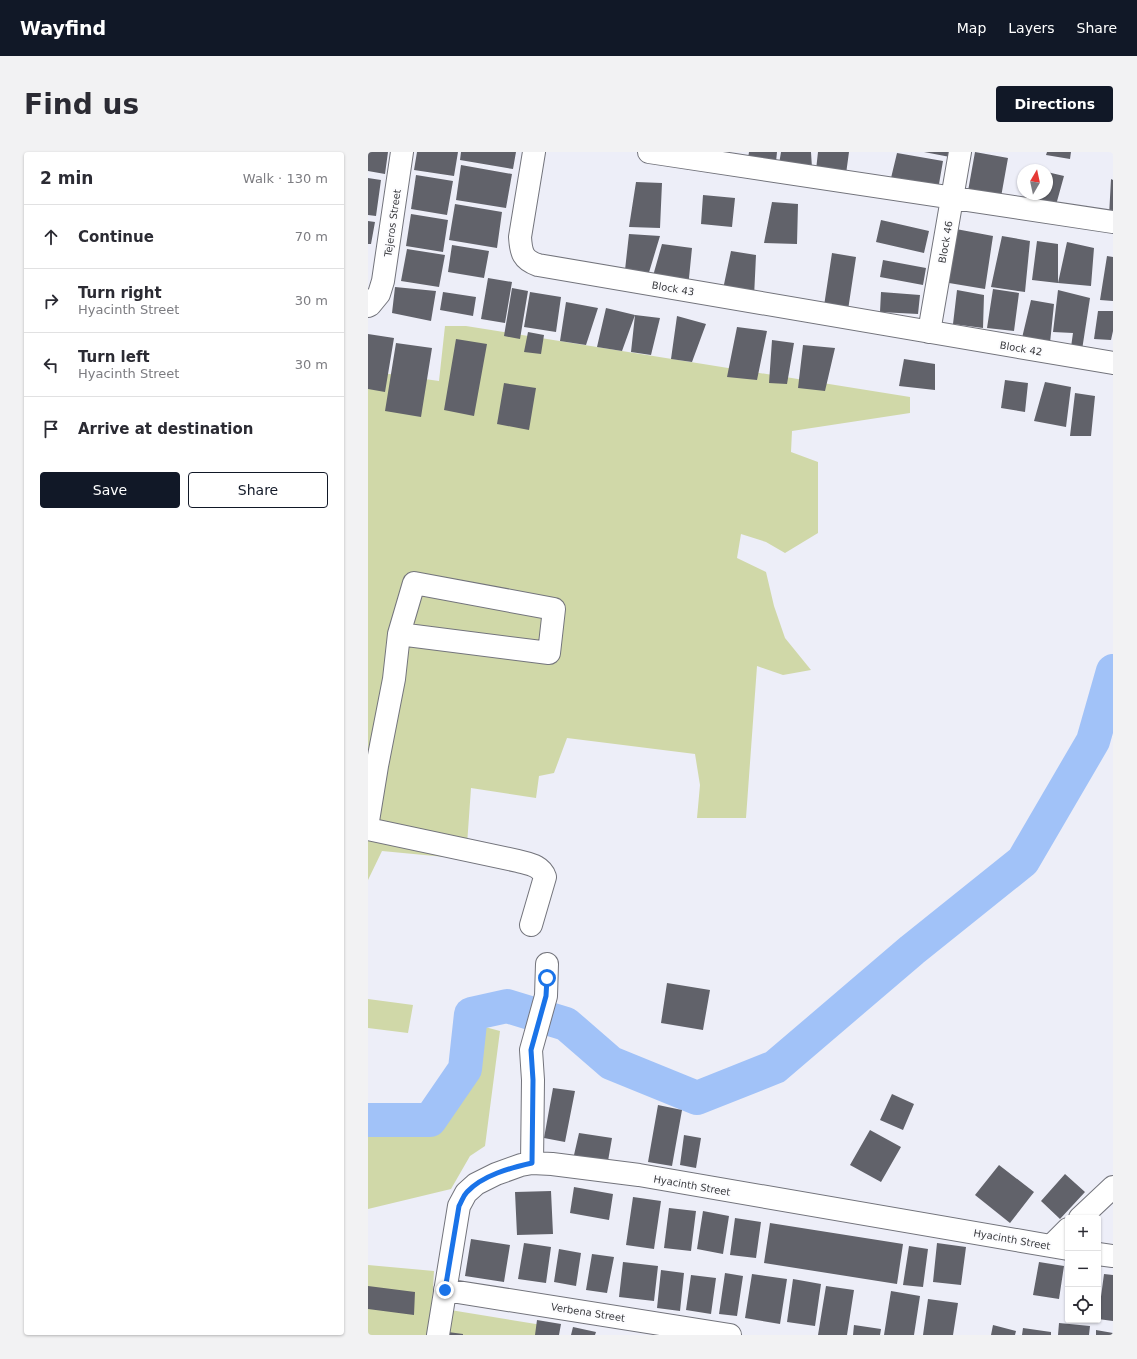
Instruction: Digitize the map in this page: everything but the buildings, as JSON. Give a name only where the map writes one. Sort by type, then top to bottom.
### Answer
[{"type":"street","name":"Tejeros Street","points":[[373,300],[385,270],[402,152]]},
{"type":"street","name":"Block 43","points":[[534,152],[520,238],[521,249],[524,256],[530,262],[538,265],[929,332]]},
{"type":"street","points":[[649,152],[1113,222]]},
{"type":"street","name":"Block 46","points":[[929,332],[960,152]]},
{"type":"street","name":"Block 42","points":[[929,332],[1113,363]]},
{"type":"street","points":[[368,821],[372,765],[394,679],[400,634],[414,583],[554,609],[549,653],[400,634]]},
{"type":"street","points":[[368,829],[518,861],[537,867],[542,870],[545,878],[531,925]]},
{"type":"street","points":[[532,1163],[533,1080],[531,1050],[546,996],[547,964]]},
{"type":"street","name":"Hyacinth Street","points":[[438,1335],[459,1206],[466,1193],[476,1184],[496,1174],[532,1163],[552,1164],[639,1176],[1059,1247]]},
{"type":"street","points":[[1083,1215],[1113,1187]]},
{"type":"street","points":[[1059,1247],[1065,1236]]},
{"type":"street","points":[[1101,1254],[1113,1256]]},
{"type":"street","name":"Verbena Street","points":[[445,1290],[730,1335]]},
{"type":"green space","points":[[445,326],[466,326],[910,397],[910,413],[792,431],[791,452],[818,462],[818,533],[785,553],[766,542],[741,534],[737,558],[766,572],[774,606],[785,638],[811,670],[783,675],[757,666],[746,818],[697,818],[700,785],[695,754],[567,738],[554,773],[539,776],[536,798],[471,788],[466,859],[382,851],[368,880],[368,371],[439,381]]},
{"type":"green space","points":[[368,999],[413,1005],[408,1033],[368,1028]]},
{"type":"green space","points":[[470,1023],[500,1031],[485,1146],[470,1156],[451,1189],[368,1209],[368,1120],[430,1120],[465,1069]]},
{"type":"green space","points":[[368,1265],[434,1271],[432,1307],[542,1325],[541,1335],[368,1335]]},
{"type":"waterway","points":[[368,1120],[430,1120],[465,1069],[471,1014],[507,1006],[566,1024],[611,1063],[697,1098],[775,1067],[912,950],[1023,861],[1093,741],[1113,671]]},
{"type":"route","points":[[445,1290],[459,1206],[466,1193],[476,1184],[496,1174],[532,1163],[533,1080],[531,1050],[546,996],[547,978]]}]
